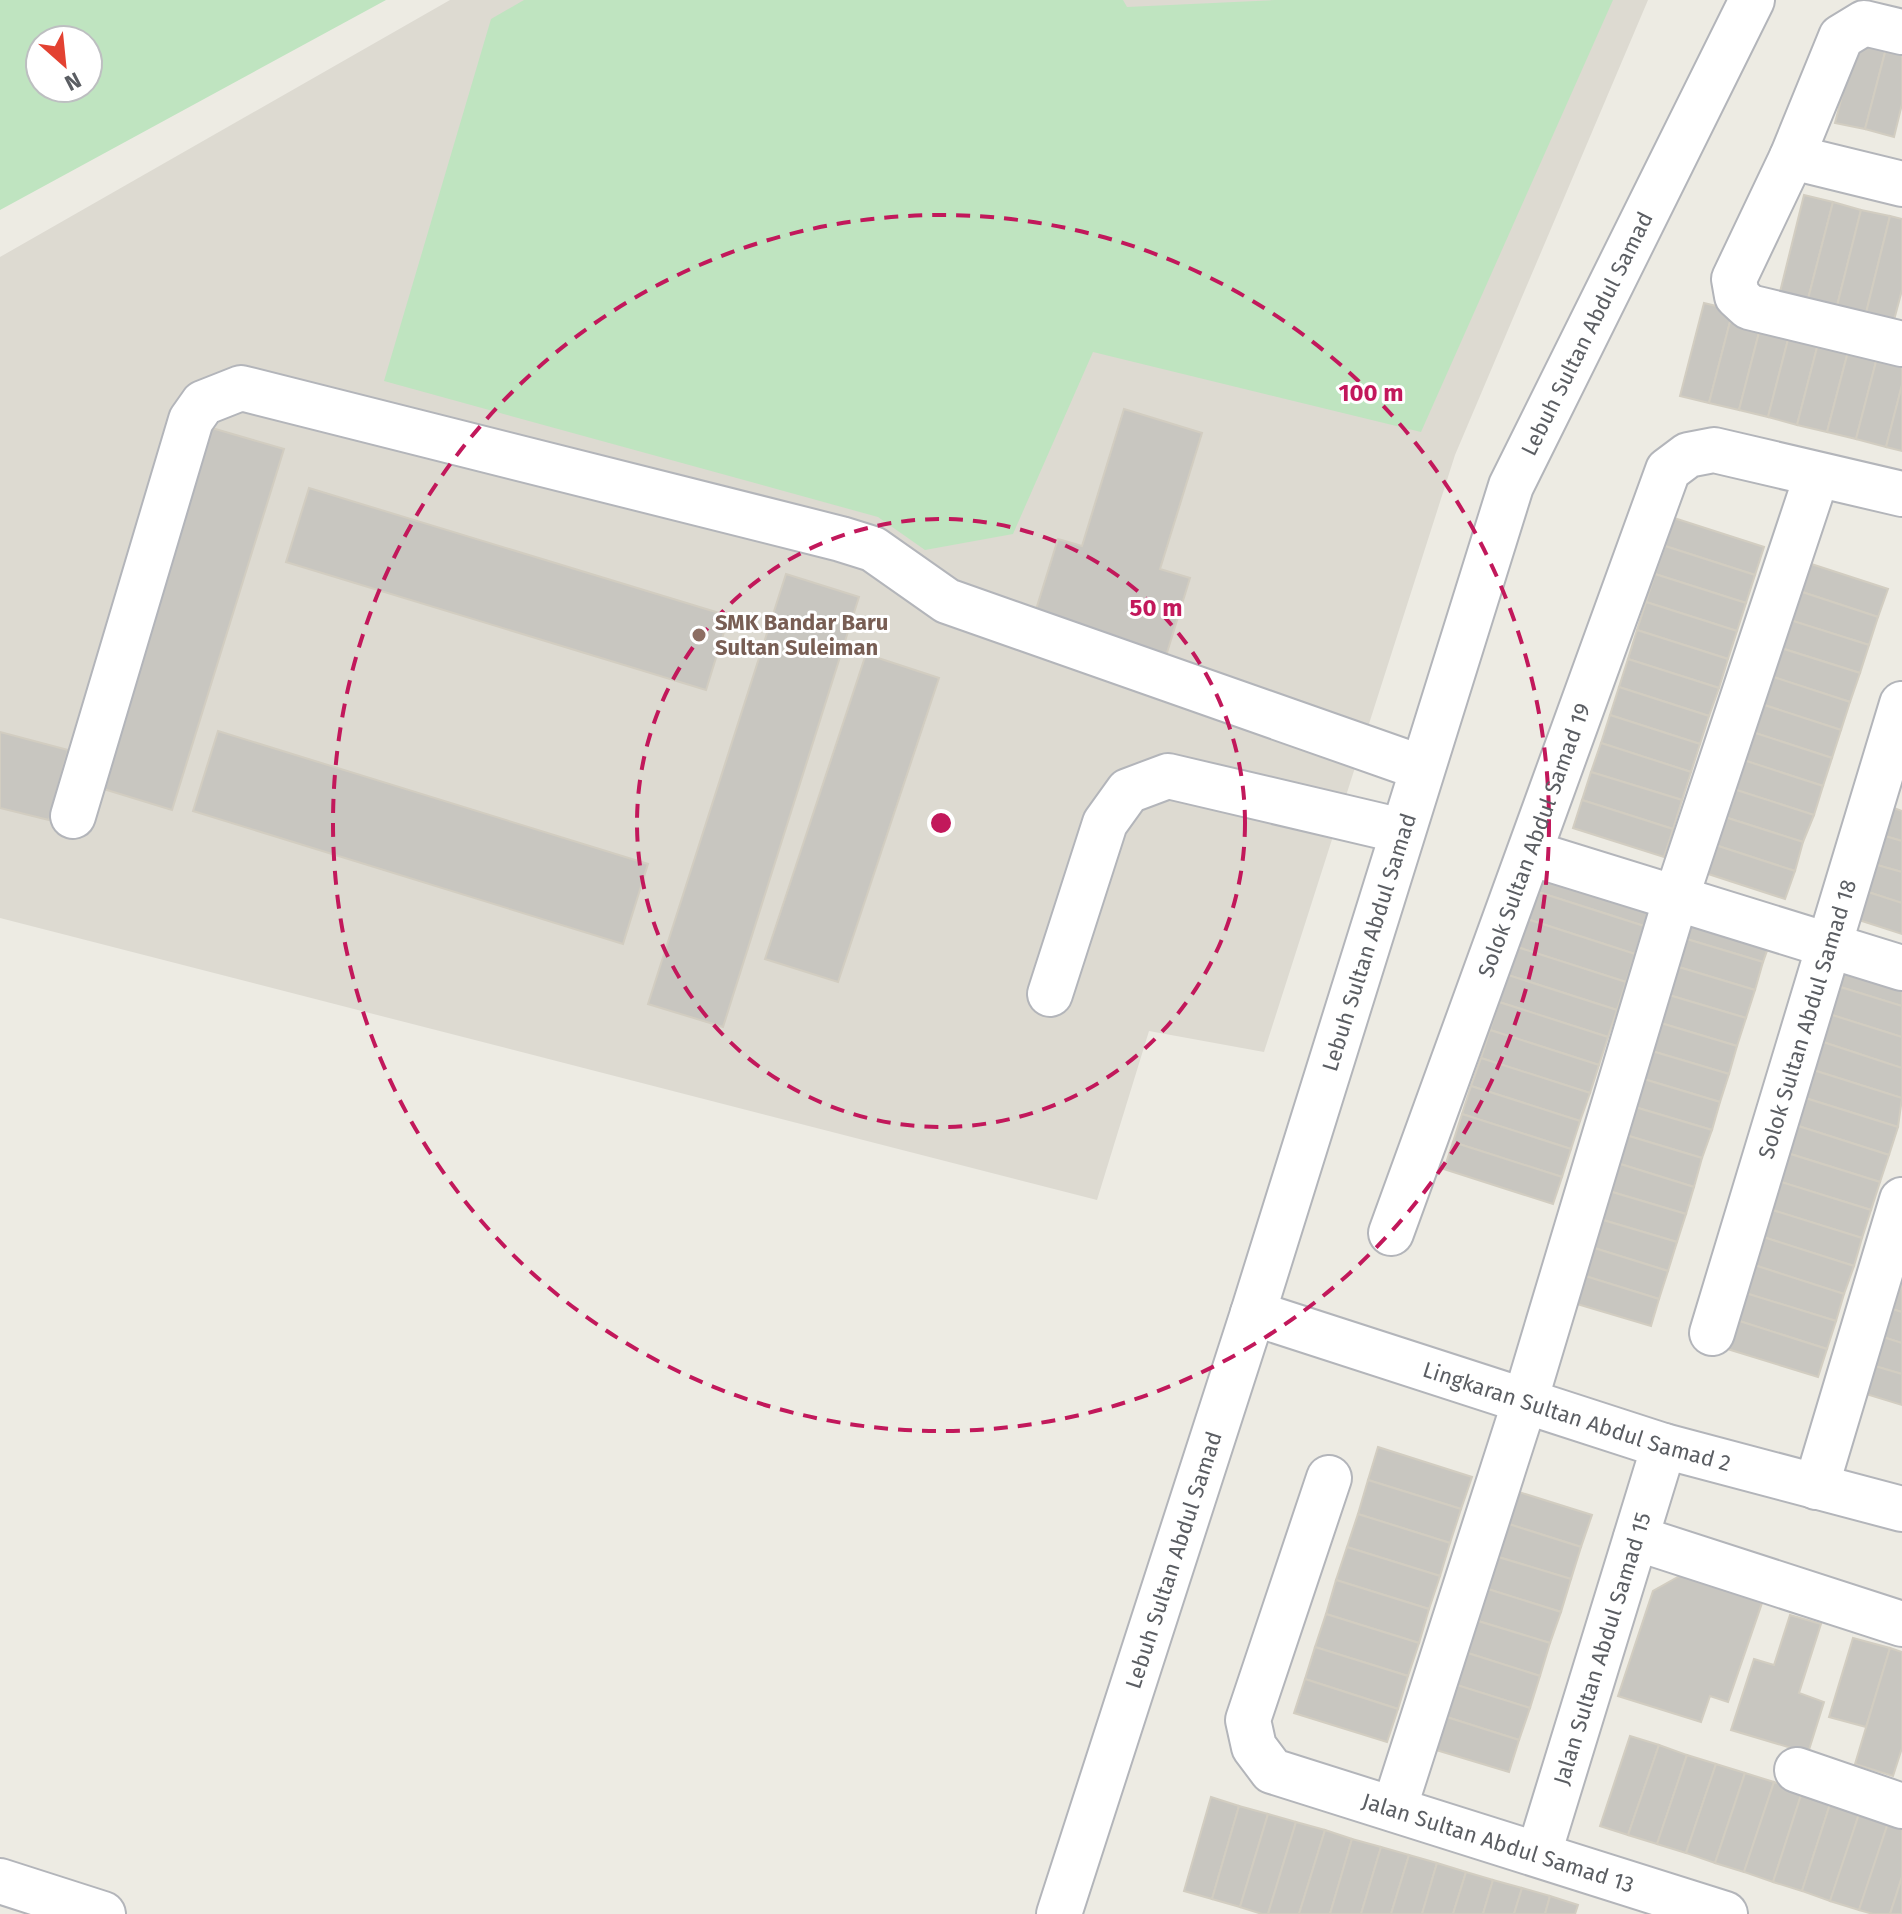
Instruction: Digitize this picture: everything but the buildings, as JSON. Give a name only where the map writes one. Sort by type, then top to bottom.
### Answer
[{"type":"street","name":"Lebuh Sultan Abdul Samad","points":[[1059,1914],[1253,1313],[1511,486],[1752,0]]},
{"type":"street","points":[[1902,32],[1864,23],[1841,37],[1792,157],[1734,279],[1737,296],[1749,307],[1902,344]]},
{"type":"street","points":[[1792,157],[1902,184]]},
{"type":"street","points":[[73,816],[191,420],[203,403],[241,388],[873,549],[947,601],[1422,768]]},
{"type":"street","name":"Solok Sultan Abdul Samad 19","points":[[1391,1233],[1668,470],[1688,455],[1714,450],[1817,475]]},
{"type":"street","points":[[1394,1809],[1525,1401],[1676,898],[1817,475],[1902,494]]},
{"type":"street","name":"Solok Sultan Abdul Samad 18","points":[[1712,1333],[1902,704]]},
{"type":"street","points":[[1050,994],[1105,823],[1128,791],[1168,776],[1402,831]]},
{"type":"street","points":[[1530,853],[1902,968]]},
{"type":"street","points":[[1816,1487],[1902,1200]]},
{"type":"street","name":"Lingkaran Sultan Abdul Samad 2","points":[[1253,1313],[1664,1446],[1902,1509]]},
{"type":"street","name":"Jalan Sultan Abdul Samad 15","points":[[1539,1853],[1664,1446]]},
{"type":"street","name":"Jalan Sultan Abdul Samad 13","points":[[1329,1478],[1248,1720],[1254,1747],[1272,1771],[1725,1914]]},
{"type":"street","points":[[1636,1538],[1902,1624]]},
{"type":"street","points":[[1797,1770],[1902,1806]]},
{"type":"street","points":[[0,1881],[103,1914]]},
{"type":"shaded area","name":"SMK Bandar Baru Sultan Suleiman","points":[[450,0],[1648,0],[1455,455],[1264,1052],[1149,1031],[1097,1200],[0,918],[0,257]]},
{"type":"green space","points":[[0,0],[386,0],[0,210]]},
{"type":"green space","points":[[524,0],[1123,0],[1127,7],[1275,0],[1613,0],[1421,432],[1093,352],[1013,534],[925,550],[878,517],[384,381],[491,19]]},
{"type":"place","name":"SMK Bandar Baru Sultan Suleiman","points":[[699,635]]}]
